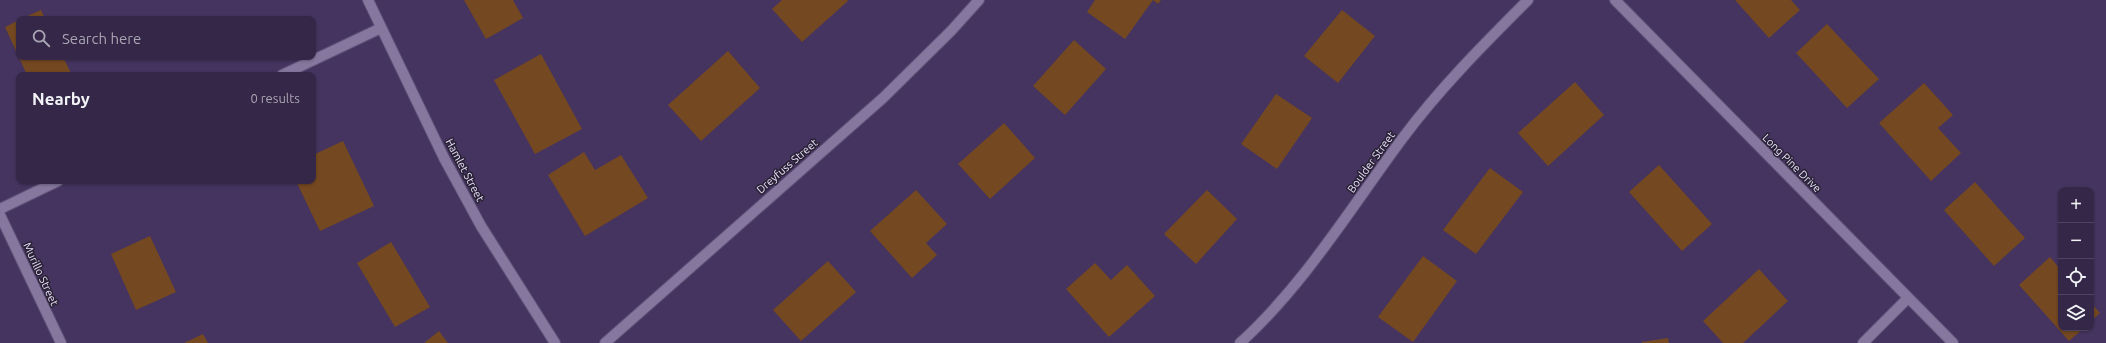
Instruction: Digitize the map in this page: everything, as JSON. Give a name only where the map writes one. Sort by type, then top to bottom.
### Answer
[{"type":"street","name":"Hamlet Street","points":[[368,0],[444,158],[481,226],[555,343]]},
{"type":"street","name":"Dreyfuss Street","points":[[605,343],[883,98],[951,31],[979,0]]},
{"type":"street","name":"Boulder Street","points":[[1240,343],[1288,295],[1403,138],[1465,63],[1528,0]]},
{"type":"street","name":"Long Pine Drive","points":[[1615,0],[1953,343]]},
{"type":"street","points":[[316,59],[381,28]]},
{"type":"street","points":[[288,72],[314,60]]},
{"type":"street","points":[[0,208],[52,184]]},
{"type":"street","name":"Murillo Street","points":[[0,215],[61,343]]},
{"type":"street","points":[[1863,343],[1908,298]]},
{"type":"building","points":[[464,0],[513,0],[523,18],[486,39]]},
{"type":"building","points":[[782,0],[848,1],[802,42],[772,9]]},
{"type":"building","points":[[1095,0],[1153,0],[1125,39],[1087,12]]},
{"type":"building","points":[[1153,0],[1161,0],[1158,4]]},
{"type":"building","points":[[1735,0],[1791,0],[1800,10],[1769,38]]},
{"type":"building","points":[[41,10],[44,16],[28,16]]},
{"type":"building","points":[[1342,10],[1375,36],[1338,83],[1304,56]]},
{"type":"building","points":[[16,22],[16,51],[5,27]]},
{"type":"building","points":[[1827,24],[1879,79],[1847,108],[1796,53]]},
{"type":"building","points":[[1074,40],[1106,69],[1065,115],[1033,86]]},
{"type":"building","points":[[728,51],[760,88],[701,141],[668,105]]},
{"type":"building","points":[[541,54],[582,129],[535,154],[494,80]]},
{"type":"building","points":[[20,60],[64,60],[70,72],[26,72]]},
{"type":"building","points":[[1575,82],[1604,115],[1548,166],[1518,133]]},
{"type":"building","points":[[1924,83],[1953,115],[1938,128],[1961,153],[1931,181],[1879,123]]},
{"type":"building","points":[[1276,94],[1312,118],[1277,169],[1241,144]]},
{"type":"building","points":[[1004,123],[1035,158],[990,199],[958,164]]},
{"type":"building","points":[[343,141],[374,206],[320,231],[297,184],[316,184],[316,154]]},
{"type":"building","points":[[584,152],[595,170],[621,155],[648,198],[585,236],[548,175]]},
{"type":"building","points":[[1659,165],[1712,224],[1682,251],[1629,192]]},
{"type":"building","points":[[1490,168],[1523,192],[1476,254],[1443,230]]},
{"type":"building","points":[[1975,182],[2025,238],[1994,266],[1944,210]]},
{"type":"building","points":[[916,190],[947,224],[926,243],[937,255],[912,278],[870,231]]},
{"type":"building","points":[[1207,190],[1237,219],[1196,264],[1164,234]]},
{"type":"building","points":[[150,236],[176,292],[136,310],[111,254]]},
{"type":"building","points":[[391,242],[430,307],[395,327],[357,263]]},
{"type":"building","points":[[1423,256],[1457,281],[1413,342],[1378,317]]},
{"type":"building","points":[[2050,257],[2058,266],[2058,329],[2019,285]]},
{"type":"building","points":[[828,261],[856,292],[801,341],[773,310]]},
{"type":"building","points":[[1095,263],[1111,280],[1127,265],[1155,296],[1109,337],[1066,289]]},
{"type":"building","points":[[1759,269],[1788,301],[1743,343],[1723,343],[1703,321]]},
{"type":"building","points":[[2094,306],[2100,313],[2094,318]]},
{"type":"building","points":[[439,331],[448,343],[424,343]]},
{"type":"building","points":[[2060,331],[2081,331],[2069,341]]},
{"type":"building","points":[[203,334],[208,343],[184,343]]},
{"type":"building","points":[[1668,338],[1669,343],[1642,343],[1642,342]]}]
